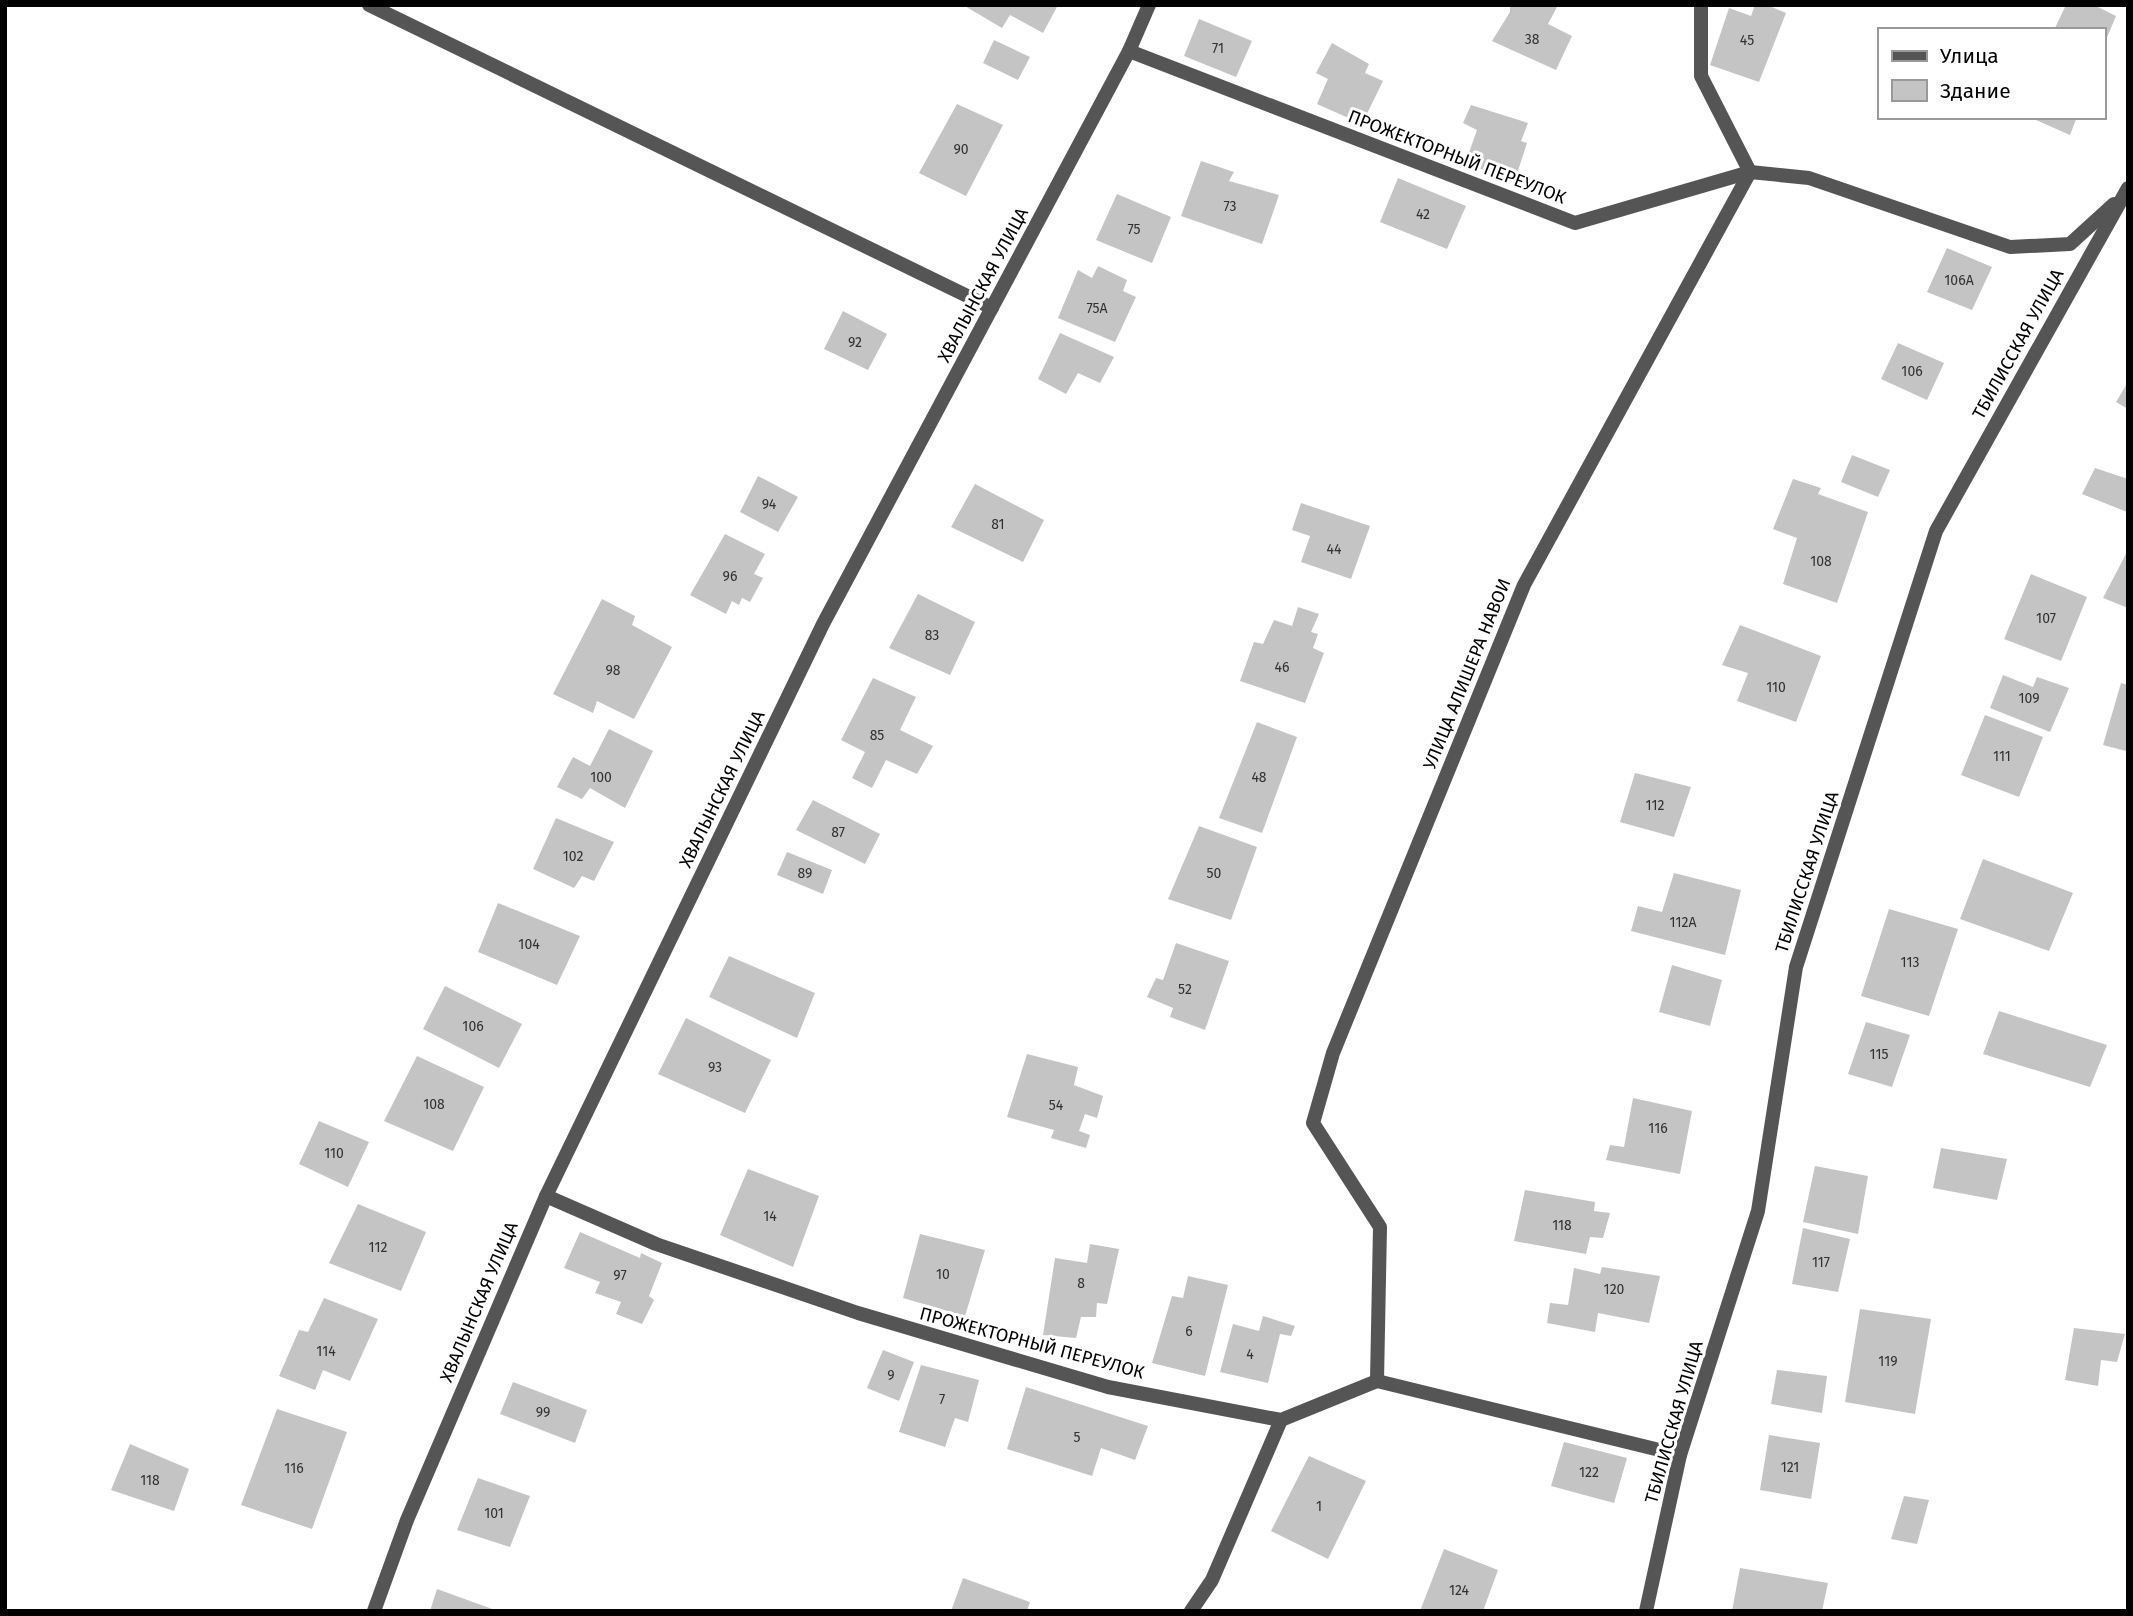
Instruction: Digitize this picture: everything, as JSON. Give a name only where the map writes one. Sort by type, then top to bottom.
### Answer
[{"type":"street","points":[[369,5],[992,308]]},
{"type":"street","name":"ХВАЛЫНСКАЯ УЛИЦА","points":[[374,1611],[407,1520],[546,1196],[823,624],[1129,51],[1149,5]]},
{"type":"street","points":[[1701,5],[1700,76],[1750,172]]},
{"type":"street","name":"ПРОЖЕКТОРНЫЙ ПЕРЕУЛОК","points":[[1129,51],[1575,223],[1750,172],[1809,178],[2010,247],[2070,244],[2127,192]]},
{"type":"street","name":"УЛИЦА АЛИШЕРА НАВОИ","points":[[1377,1381],[1380,1227],[1313,1124],[1333,1052],[1524,585],[1750,172]]},
{"type":"street","name":"ТБИЛИССКАЯ УЛИЦА","points":[[1646,1611],[1680,1455],[1758,1211],[1796,967],[1936,531],[2127,192]]},
{"type":"street","name":"ПРОЖЕКТОРНЫЙ ПЕРЕУЛОК","points":[[546,1196],[656,1244],[952,1342],[1108,1387],[1281,1420]]},
{"type":"street","points":[[1191,1611],[1212,1580],[1281,1420],[1377,1381],[1680,1455]]},
{"type":"building","points":[[963,5],[1058,5],[1043,33],[1010,15],[1002,28]]},
{"type":"building","points":[[1510,5],[1558,5],[1548,24],[1572,36],[1556,70],[1492,41],[1510,12]]},
{"type":"building","points":[[1755,5],[1767,5],[1786,13],[1759,82],[1710,65],[1729,8],[1751,16]]},
{"type":"building","points":[[2066,5],[2094,5],[2116,16],[2105,42],[2105,28],[2055,28]]},
{"type":"building","points":[[1199,19],[1252,41],[1236,77],[1184,56]]},
{"type":"building","points":[[994,40],[1030,57],[1018,80],[983,63]]},
{"type":"building","points":[[1332,43],[1369,64],[1365,73],[1383,81],[1362,124],[1317,104],[1328,79],[1316,73]]},
{"type":"building","points":[[957,104],[1003,125],[966,196],[919,173]]},
{"type":"building","points":[[1471,105],[1528,123],[1521,141],[1527,143],[1515,180],[1465,164],[1477,130],[1463,123]]},
{"type":"building","points":[[2034,119],[2076,119],[2070,135]]},
{"type":"building","points":[[1201,161],[1234,172],[1229,181],[1279,195],[1262,244],[1181,216]]},
{"type":"building","points":[[1398,178],[1466,206],[1447,249],[1380,222]]},
{"type":"building","points":[[1117,194],[1171,217],[1152,263],[1096,240]]},
{"type":"building","points":[[1947,248],[1992,267],[1972,310],[1927,292]]},
{"type":"building","points":[[1098,266],[1127,280],[1123,291],[1136,297],[1115,342],[1058,318],[1078,270],[1092,278]]},
{"type":"building","points":[[843,311],[887,334],[868,370],[824,349]]},
{"type":"building","points":[[1060,333],[1114,357],[1100,383],[1078,373],[1066,394],[1038,379]]},
{"type":"building","points":[[1898,343],[1944,363],[1927,400],[1881,379]]},
{"type":"building","points":[[2128,382],[2128,409],[2116,402]]},
{"type":"building","points":[[1852,455],[1890,470],[1878,497],[1841,482]]},
{"type":"building","points":[[2095,468],[2128,479],[2127,512],[2082,494]]},
{"type":"building","points":[[758,476],[798,497],[778,532],[740,512]]},
{"type":"building","points":[[1793,479],[1821,488],[1818,494],[1868,512],[1837,603],[1783,584],[1797,538],[1773,529]]},
{"type":"building","points":[[975,484],[1044,520],[1023,562],[951,527]]},
{"type":"building","points":[[1301,503],[1370,526],[1351,579],[1301,562],[1310,536],[1292,530]]},
{"type":"building","points":[[725,534],[765,554],[754,574],[763,578],[750,602],[742,598],[739,605],[732,601],[726,614],[690,595]]},
{"type":"building","points":[[2128,550],[2128,608],[2103,598]]},
{"type":"building","points":[[2031,574],[2087,597],[2061,661],[2004,639]]},
{"type":"building","points":[[918,594],[975,622],[950,675],[889,648]]},
{"type":"building","points":[[602,599],[635,616],[632,625],[672,647],[634,719],[597,701],[593,713],[553,694]]},
{"type":"building","points":[[1298,607],[1319,614],[1311,632],[1318,634],[1313,648],[1324,653],[1305,703],[1240,681],[1254,642],[1263,644],[1274,620],[1292,626]]},
{"type":"building","points":[[1740,625],[1821,656],[1796,722],[1737,701],[1748,673],[1722,665]]},
{"type":"building","points":[[2003,675],[2033,687],[2037,677],[2069,688],[2050,732],[1990,708]]},
{"type":"building","points":[[873,678],[916,697],[900,730],[933,746],[917,774],[886,760],[872,788],[852,778],[865,752],[841,740]]},
{"type":"building","points":[[2121,683],[2128,685],[2126,751],[2103,745]]},
{"type":"building","points":[[1985,715],[2043,737],[2019,797],[1961,775]]},
{"type":"building","points":[[1257,722],[1297,737],[1262,833],[1219,818]]},
{"type":"building","points":[[609,729],[653,751],[625,808],[590,788],[582,799],[557,787],[573,757],[590,766]]},
{"type":"building","points":[[1635,773],[1691,787],[1674,837],[1620,822]]},
{"type":"building","points":[[813,800],[880,834],[865,864],[796,830]]},
{"type":"building","points":[[556,818],[614,842],[594,881],[582,876],[574,888],[533,869]]},
{"type":"building","points":[[1199,826],[1257,847],[1231,920],[1168,899]]},
{"type":"building","points":[[787,852],[832,870],[823,894],[777,875]]},
{"type":"building","points":[[1983,859],[2073,893],[2049,951],[1960,919]]},
{"type":"building","points":[[1674,873],[1741,890],[1725,955],[1631,931],[1638,906],[1662,912]]},
{"type":"building","points":[[498,903],[580,936],[557,985],[478,952]]},
{"type":"building","points":[[1889,909],[1958,929],[1929,1016],[1861,996]]},
{"type":"building","points":[[1176,943],[1229,961],[1205,1030],[1170,1017],[1173,1008],[1147,997],[1156,978],[1163,980]]},
{"type":"building","points":[[729,956],[815,993],[797,1038],[709,997]]},
{"type":"building","points":[[1672,965],[1722,980],[1710,1026],[1659,1012]]},
{"type":"building","points":[[445,986],[522,1024],[499,1068],[423,1029]]},
{"type":"building","points":[[1999,1011],[2107,1045],[2090,1087],[1983,1054]]},
{"type":"building","points":[[686,1018],[771,1060],[745,1113],[658,1074]]},
{"type":"building","points":[[1866,1022],[1910,1035],[1892,1087],[1848,1074]]},
{"type":"building","points":[[1027,1054],[1078,1067],[1074,1085],[1103,1096],[1097,1118],[1085,1114],[1079,1131],[1090,1135],[1086,1148],[1051,1138],[1054,1130],[1007,1117]]},
{"type":"building","points":[[417,1056],[484,1087],[453,1151],[384,1121]]},
{"type":"building","points":[[1633,1098],[1692,1111],[1680,1174],[1606,1160],[1610,1145],[1624,1147]]},
{"type":"building","points":[[319,1121],[369,1142],[348,1187],[299,1164]]},
{"type":"building","points":[[1941,1148],[2007,1159],[1997,1200],[1933,1188]]},
{"type":"building","points":[[1815,1166],[1868,1176],[1858,1234],[1803,1222]]},
{"type":"building","points":[[748,1169],[819,1196],[793,1267],[720,1235]]},
{"type":"building","points":[[1525,1190],[1595,1202],[1594,1211],[1610,1213],[1603,1238],[1590,1237],[1586,1254],[1514,1241]]},
{"type":"building","points":[[358,1204],[426,1232],[401,1291],[329,1263]]},
{"type":"building","points":[[1803,1228],[1850,1239],[1838,1292],[1792,1284]]},
{"type":"building","points":[[580,1232],[640,1258],[641,1253],[662,1263],[649,1296],[654,1300],[642,1324],[616,1314],[621,1302],[595,1293],[600,1282],[564,1268]]},
{"type":"building","points":[[920,1234],[985,1250],[965,1316],[903,1298]]},
{"type":"building","points":[[1090,1244],[1119,1249],[1107,1304],[1097,1303],[1096,1317],[1081,1317],[1076,1338],[1043,1335],[1055,1258],[1087,1263]]},
{"type":"building","points":[[1602,1267],[1660,1276],[1649,1323],[1598,1313],[1595,1332],[1547,1323],[1550,1303],[1568,1305],[1574,1268],[1600,1274]]},
{"type":"building","points":[[1188,1276],[1228,1285],[1205,1376],[1152,1363],[1172,1296],[1183,1298]]},
{"type":"building","points":[[324,1298],[378,1319],[350,1381],[323,1370],[315,1390],[279,1376],[299,1330],[308,1332]]},
{"type":"building","points":[[1860,1309],[1931,1319],[1915,1414],[1845,1402]]},
{"type":"building","points":[[1263,1316],[1295,1326],[1291,1336],[1280,1334],[1268,1383],[1220,1372],[1233,1324],[1259,1331]]},
{"type":"building","points":[[2074,1328],[2125,1334],[2117,1362],[2101,1360],[2098,1386],[2065,1380]]},
{"type":"building","points":[[883,1350],[914,1362],[899,1401],[867,1388]]},
{"type":"building","points":[[921,1365],[979,1380],[968,1422],[955,1418],[945,1447],[899,1432]]},
{"type":"building","points":[[1777,1370],[1827,1376],[1822,1413],[1771,1404]]},
{"type":"building","points":[[513,1382],[587,1410],[575,1443],[500,1414]]},
{"type":"building","points":[[1026,1387],[1148,1426],[1135,1460],[1101,1448],[1092,1476],[1007,1449]]},
{"type":"building","points":[[277,1409],[347,1432],[312,1529],[241,1505]]},
{"type":"building","points":[[1769,1435],[1820,1443],[1811,1499],[1760,1490]]},
{"type":"building","points":[[1564,1442],[1627,1458],[1614,1503],[1551,1486]]},
{"type":"building","points":[[130,1444],[189,1469],[174,1511],[111,1490]]},
{"type":"building","points":[[1309,1456],[1366,1481],[1328,1559],[1271,1531]]},
{"type":"building","points":[[478,1478],[530,1496],[510,1547],[457,1530]]},
{"type":"building","points":[[1904,1496],[1929,1500],[1917,1544],[1891,1539]]},
{"type":"building","points":[[1444,1549],[1498,1570],[1483,1611],[1420,1611]]},
{"type":"building","points":[[1740,1568],[1828,1583],[1822,1611],[1732,1611]]},
{"type":"building","points":[[963,1578],[1030,1602],[1027,1611],[951,1611]]},
{"type":"building","points":[[437,1589],[495,1610],[495,1611],[430,1611]]}]
